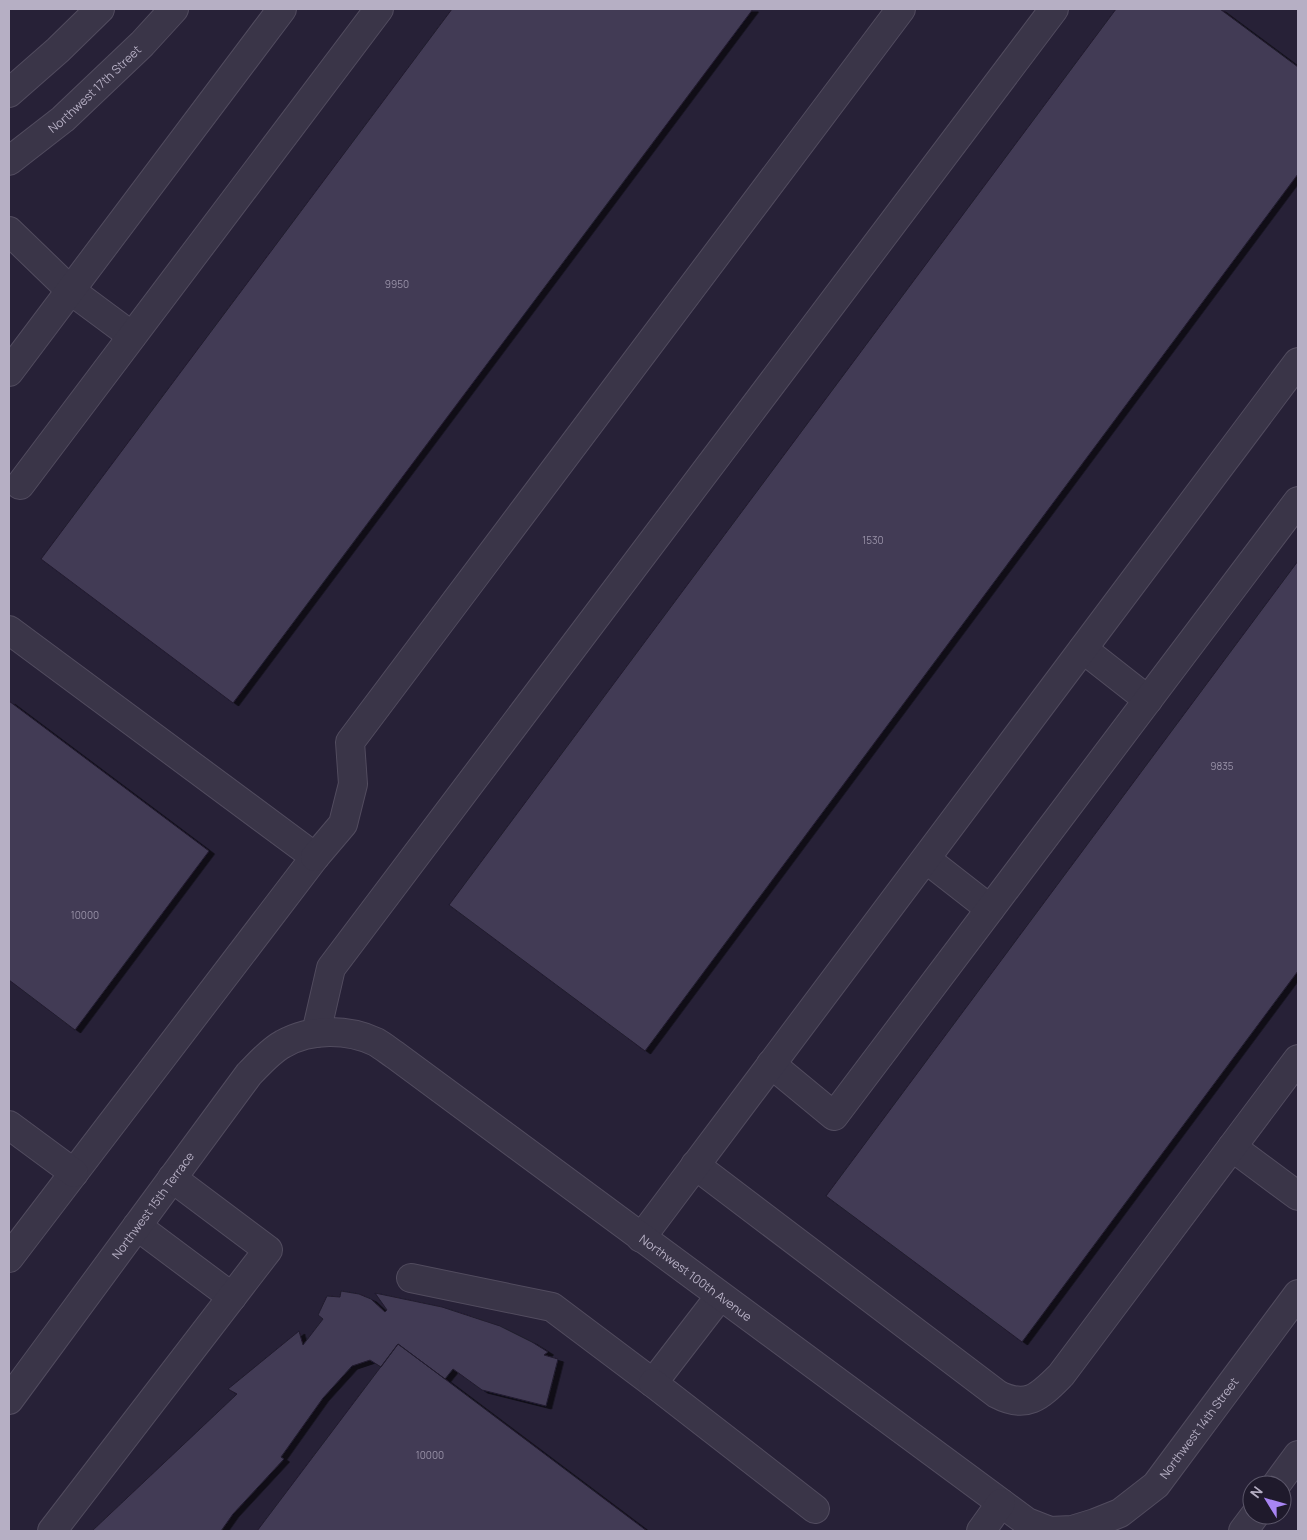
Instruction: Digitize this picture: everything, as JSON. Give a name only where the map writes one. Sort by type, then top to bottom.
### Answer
[{"type":"street","points":[[9,93],[58,50],[100,9]]},
{"type":"street","name":"Northwest 17th Street","points":[[9,161],[63,119],[142,44],[174,9]]},
{"type":"street","points":[[9,372],[282,9]]},
{"type":"street","points":[[20,485],[379,9]]},
{"type":"street","points":[[9,1258],[315,857],[343,824],[353,784],[350,742],[901,9]]},
{"type":"street","points":[[316,1033],[331,968],[1054,9]]},
{"type":"street","points":[[9,231],[70,290],[132,336]]},
{"type":"street","points":[[641,1238],[1298,362]]},
{"type":"street","points":[[771,1064],[834,1116],[1298,501]]},
{"type":"street","points":[[9,630],[315,857]]},
{"type":"street","points":[[1083,649],[1148,700]]},
{"type":"street","points":[[926,858],[990,909]]},
{"type":"street","name":"Northwest 15th Terrace","points":[[9,1400],[249,1074],[264,1058],[282,1044],[299,1036],[316,1033]]},
{"type":"street","name":"Northwest 100th Avenue","points":[[316,1033],[352,1034],[376,1042],[1027,1522],[1050,1531],[1073,1530]]},
{"type":"street","points":[[695,1165],[998,1394],[1010,1401],[1025,1402],[1041,1395],[1061,1375],[1298,1058]]},
{"type":"street","points":[[9,1125],[74,1173]]},
{"type":"street","points":[[1232,1147],[1298,1196]]},
{"type":"street","points":[[52,1531],[268,1250],[172,1178]]},
{"type":"street","points":[[137,1226],[232,1297]]},
{"type":"street","points":[[411,1278],[552,1308],[815,1509]]},
{"type":"street","name":"Northwest 14th Street","points":[[1073,1530],[1120,1513],[1156,1485],[1298,1294]]},
{"type":"street","points":[[653,1384],[720,1296]]},
{"type":"street","points":[[1283,1475],[1298,1455]]},
{"type":"street","points":[[981,1531],[1001,1503]]},
{"type":"building","points":[[452,9],[753,9],[233,703],[41,559]]},
{"type":"building","points":[[1116,9],[1220,9],[1298,67],[1298,174],[645,1051],[449,905]]},
{"type":"building","points":[[1298,561],[1298,971],[1022,1342],[826,1196]]},
{"type":"building","points":[[9,701],[209,851],[75,1030],[9,980]]},
{"type":"building","points":[[341,1291],[359,1294],[371,1299],[385,1312],[387,1310],[375,1293],[442,1307],[500,1326],[532,1342],[548,1352],[544,1355],[558,1359],[546,1406],[482,1390],[453,1369],[445,1379],[398,1344],[381,1367],[370,1360],[352,1366],[323,1398],[281,1457],[284,1459],[233,1514],[221,1531],[92,1531],[237,1394],[228,1389],[299,1331],[303,1345],[323,1319],[318,1315],[327,1296],[340,1297]]},
{"type":"building","points":[[398,1344],[445,1379],[647,1531],[257,1531]]}]
